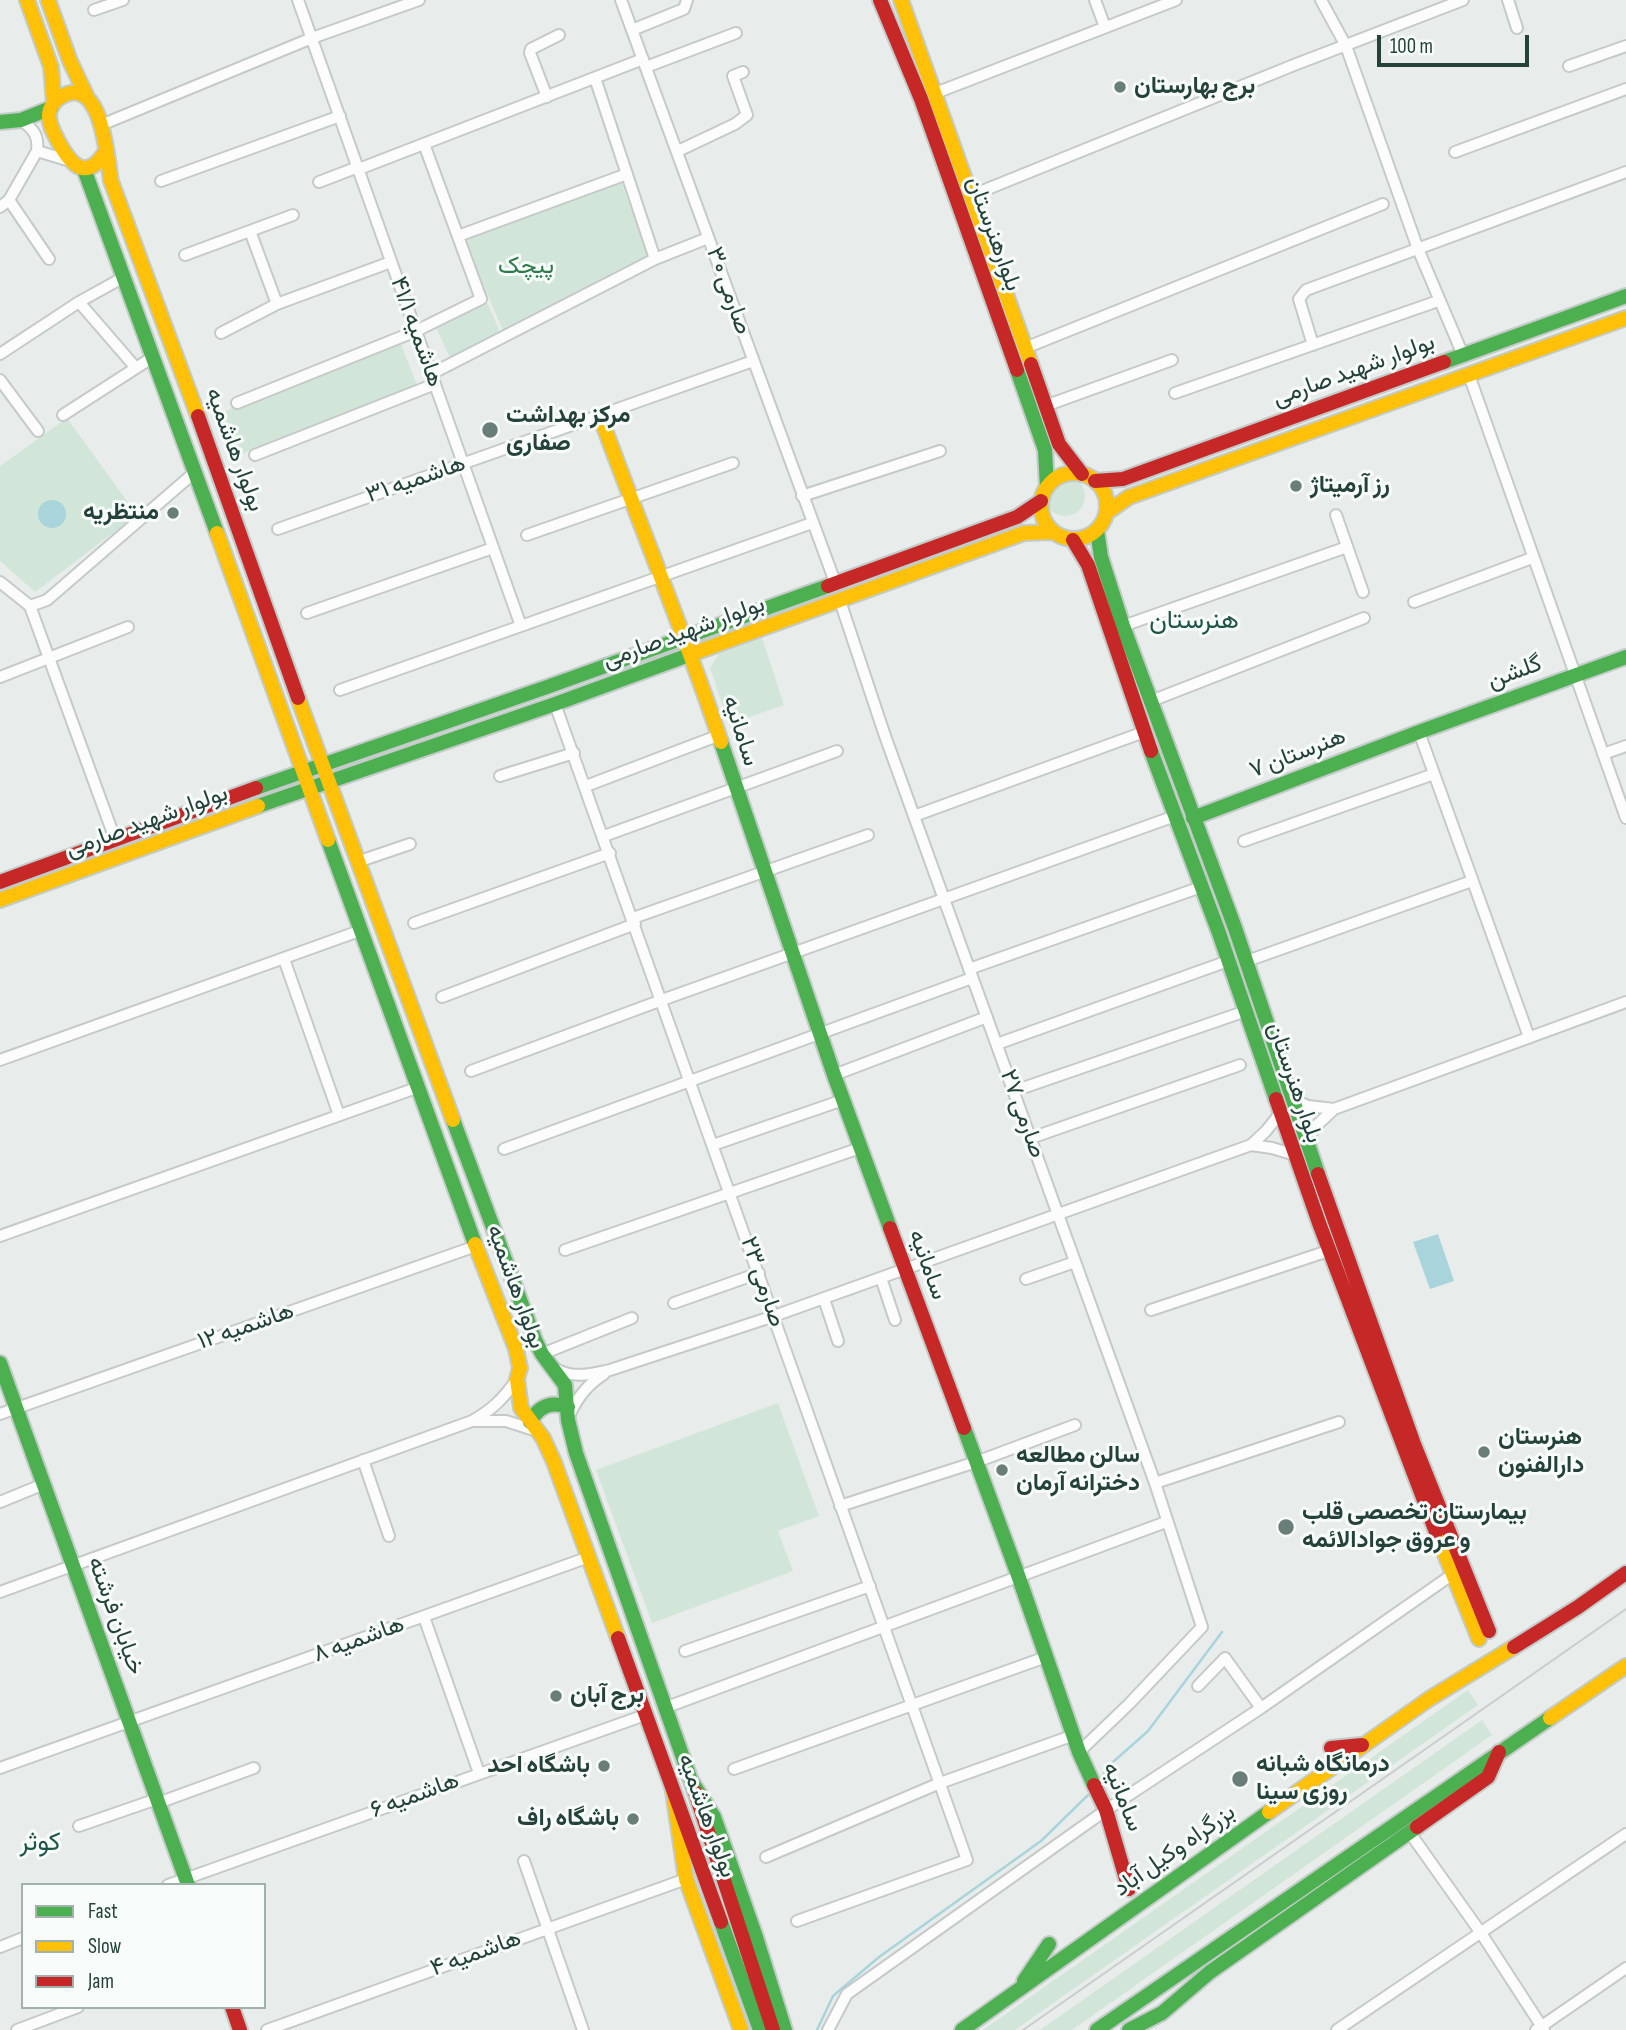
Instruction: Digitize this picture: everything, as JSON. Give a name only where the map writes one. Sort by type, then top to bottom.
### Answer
[{"type":"main road","points":[[0,122],[21,120],[52,105],[67,93],[78,93],[95,104],[106,151],[102,160],[94,167],[84,169],[67,160],[49,118],[52,105],[51,67],[27,0]]},
{"type":"main road","points":[[48,0],[70,61],[87,97]]},
{"type":"main road","name":"بلوارهنرستان","points":[[880,0],[921,99],[1045,450],[1047,487]]},
{"type":"main road","name":"بلوارهنرستان","points":[[901,0],[1059,444],[1089,477]]},
{"type":"main road","name":"بولوار هاشمیه","points":[[106,151],[111,181],[210,448],[357,862],[508,1270],[542,1354],[565,1385],[576,1453],[692,1782],[754,1991]]},
{"type":"main road","name":"بولوار هاشمیه","points":[[84,169],[476,1246],[516,1349],[520,1368],[517,1379],[521,1408],[554,1462],[673,1791],[754,1991]]},
{"type":"main road","name":"بولوار شهید صارمی","points":[[1089,477],[1122,479],[1626,296]]},
{"type":"main road","points":[[1608,302],[1621,320]]},
{"type":"main road","name":"بولوار شهید صارمی","points":[[1106,513],[1129,497],[1621,320]]},
{"type":"main road","name":"سامانیه","points":[[600,416],[659,577],[685,636],[843,1101],[1018,1575],[1079,1752],[1106,1810],[1129,1889]]},
{"type":"main road","points":[[188,455],[210,448]]},
{"type":"main road","points":[[1063,475],[1089,477],[1105,495],[1106,513],[1097,530],[1073,540],[1054,532],[1043,519],[1041,501],[1047,487],[1063,475]]},
{"type":"main road","name":"بولوار شهید صارمی","points":[[0,882],[303,771],[547,687],[1017,517],[1041,501]]},
{"type":"main road","name":"بلوار هنرستان","points":[[1073,540],[1088,565],[1144,732],[1219,933],[1319,1223],[1404,1451],[1453,1574],[1484,1635],[1306,1141],[1247,961],[1123,626],[1101,557],[1097,530]]},
{"type":"main road","name":"بولوار شهید صارمی","points":[[0,900],[329,780],[555,704],[1024,533],[1054,532]]},
{"type":"main road","name":"گلشن","points":[[1419,732],[1626,657]]},
{"type":"main road","name":"هنرستان ۷","points":[[1193,818],[1419,732]]},
{"type":"main road","points":[[39,867],[44,883]]},
{"type":"main road","points":[[1219,933],[1235,928]]},
{"type":"main road","points":[[439,1142],[459,1136]]},
{"type":"main road","points":[[1319,1223],[1335,1218]]},
{"type":"main road","name":"خیابان فرشته","points":[[0,1363],[187,1882]]},
{"type":"main road","points":[[534,1427],[541,1406],[560,1403],[568,1413]]},
{"type":"main road","name":"بزرگراه وکیل آباد","points":[[962,2030],[1429,1699],[1578,1607],[1626,1573]]},
{"type":"main road","points":[[1097,2030],[1626,1666]]},
{"type":"main road","points":[[1331,1748],[1363,1745]]},
{"type":"main road","points":[[1139,2028],[1187,1994],[1210,1972],[1488,1777],[1499,1752]]},
{"type":"main road","points":[[692,1782],[714,1817],[785,2030]]},
{"type":"main road","points":[[673,1791],[686,1879],[741,2030]]},
{"type":"main road","points":[[1222,1846],[1254,1804]]},
{"type":"main road","points":[[1016,1993],[1049,1944]]},
{"type":"main road","points":[[754,1991],[760,2030]]},
{"type":"main road","points":[[754,1991],[773,2030]]},
{"type":"main road","points":[[233,2009],[240,2030]]},
{"type":"street","points":[[94,10],[123,0]]},
{"type":"street","name":"هاشمیه ۴۱/۱","points":[[298,0],[521,626]]},
{"type":"street","points":[[101,125],[312,38],[419,0]]},
{"type":"street","name":"صارمی ۳۰","points":[[621,0],[835,582]]},
{"type":"street","points":[[632,30],[684,9],[687,0]]},
{"type":"street","points":[[1095,0],[1105,27]]},
{"type":"street","points":[[933,94],[1176,0]]},
{"type":"street","points":[[1321,0],[1346,46],[1418,249],[1463,355]]},
{"type":"street","points":[[970,196],[1463,0]]},
{"type":"street","points":[[1508,0],[1517,28]]},
{"type":"street","points":[[319,182],[595,78],[736,33]]},
{"type":"street","points":[[547,97],[530,53],[531,49],[559,35]]},
{"type":"street","points":[[1569,66],[1626,46]]},
{"type":"street","points":[[678,151],[735,124],[747,115],[733,76],[743,72]]},
{"type":"street","points":[[595,78],[655,259]]},
{"type":"street","points":[[1455,152],[1626,89]]},
{"type":"street","points":[[161,181],[340,116]]},
{"type":"street","points":[[21,120],[33,129],[38,142],[37,151],[5,204],[49,259]]},
{"type":"street","points":[[237,403],[416,331],[481,299],[424,144]]},
{"type":"street","points":[[37,151],[67,160]]},
{"type":"street","points":[[1313,345],[1299,299],[1306,290],[1626,172]]},
{"type":"street","points":[[458,236],[627,174]]},
{"type":"street","points":[[1025,348],[1383,204]]},
{"type":"street","points":[[185,255],[293,215]]},
{"type":"street","points":[[250,231],[277,304]]},
{"type":"street","points":[[255,455],[433,379],[655,259],[708,238]]},
{"type":"street","points":[[221,334],[277,304],[391,262]]},
{"type":"street","points":[[0,355],[79,302],[124,276]]},
{"type":"street","points":[[1175,393],[1438,301]]},
{"type":"street","points":[[79,302],[136,368]]},
{"type":"street","points":[[62,415],[153,358]]},
{"type":"street","points":[[1045,406],[1172,360]]},
{"type":"street","name":"هاشمیه ۳۱","points":[[278,529],[753,361]]},
{"type":"street","points":[[1469,375],[1626,818]]},
{"type":"street","points":[[0,380],[38,431]]},
{"type":"street","points":[[802,496],[940,451]]},
{"type":"street","points":[[527,535],[733,463]]},
{"type":"street","points":[[30,607],[47,600],[195,472]]},
{"type":"street","points":[[1336,515],[1363,593]]},
{"type":"street","points":[[340,690],[812,523]]},
{"type":"street","points":[[1123,626],[1347,547]]},
{"type":"street","points":[[307,613],[493,548]]},
{"type":"street","points":[[1414,602],[1532,558]]},
{"type":"street","points":[[0,582],[30,607],[115,839]]},
{"type":"street","name":"صارمی ۲۷","points":[[840,601],[914,816],[1155,1483],[1202,1627],[1079,1752]]},
{"type":"street","points":[[1151,701],[1364,618]]},
{"type":"street","points":[[0,677],[50,660],[128,627]]},
{"type":"street","name":"صارمی ۲۳","points":[[555,704],[967,1860],[797,1921]]},
{"type":"street","points":[[914,816],[1144,732]]},
{"type":"street","points":[[1419,732],[1530,1037]]},
{"type":"street","points":[[586,786],[717,736]]},
{"type":"street","points":[[1603,754],[1626,746]]},
{"type":"street","points":[[604,836],[837,751]]},
{"type":"street","points":[[500,776],[573,753]]},
{"type":"street","points":[[1244,841],[1434,774]]},
{"type":"street","points":[[471,1071],[1175,816]]},
{"type":"street","points":[[442,997],[663,908],[868,835]]},
{"type":"street","points":[[357,862],[410,844]]},
{"type":"street","points":[[414,923],[610,853]]},
{"type":"street","points":[[1247,961],[1472,881]]},
{"type":"street","points":[[503,1149],[819,1033],[1201,887]]},
{"type":"street","points":[[0,1060],[362,930]]},
{"type":"street","points":[[284,959],[338,1115]]},
{"type":"street","points":[[997,1044],[1228,961]]},
{"type":"street","points":[[1306,1141],[1316,1126],[1334,1109],[1626,1003]]},
{"type":"street","points":[[1014,1091],[1246,1011]]},
{"type":"street","points":[[834,1075],[987,1017]]},
{"type":"street","points":[[1031,1138],[1240,1065]]},
{"type":"street","points":[[0,1236],[419,1087]]},
{"type":"street","points":[[1292,1099],[1308,1106],[1334,1109]]},
{"type":"street","points":[[713,1145],[843,1101]]},
{"type":"street","points":[[552,1367],[564,1374],[580,1376],[610,1370],[774,1316],[1251,1145],[1282,1111]]},
{"type":"street","points":[[1251,1145],[1295,1155]]},
{"type":"street","points":[[565,1250],[860,1148]]},
{"type":"street","name":"هاشمیه ۱۲","points":[[0,1414],[476,1246]]},
{"type":"street","points":[[1151,1310],[1331,1250]]},
{"type":"street","points":[[1026,1279],[1075,1262]]},
{"type":"street","points":[[674,1303],[759,1273]]},
{"type":"street","points":[[881,1278],[895,1320]]},
{"type":"street","points":[[824,1298],[838,1341]]},
{"type":"street","points":[[542,1354],[632,1318]]},
{"type":"street","points":[[568,1413],[591,1382],[610,1370]]},
{"type":"street","points":[[0,1592],[471,1421],[490,1411],[505,1397],[517,1379]]},
{"type":"street","points":[[471,1421],[506,1421],[534,1427]]},
{"type":"street","points":[[1155,1483],[1339,1422]]},
{"type":"street","points":[[840,1506],[976,1462],[1075,1424]]},
{"type":"street","points":[[363,1460],[390,1536]]},
{"type":"street","points":[[0,1502],[44,1484]]},
{"type":"street","points":[[667,1707],[1166,1522]]},
{"type":"street","name":"هاشمیه ۸","points":[[0,1768],[589,1557]]},
{"type":"street","points":[[828,2030],[846,1994],[1106,1810],[1261,1708],[1453,1574]]},
{"type":"street","points":[[685,1651],[870,1586]]},
{"type":"street","points":[[424,1617],[479,1773]]},
{"type":"street","points":[[734,1769],[1046,1657]]},
{"type":"street","points":[[1198,1686],[1225,1658],[1261,1708]]},
{"type":"street","name":"هاشمیه ۶","points":[[187,1882],[479,1773],[645,1715]]},
{"type":"street","points":[[765,1857],[940,1783],[1074,1735]]},
{"type":"street","points":[[79,1826],[254,1768]]},
{"type":"street","points":[[1410,1833],[1481,1933],[1540,2029],[1626,1968]]},
{"type":"street","points":[[1337,2030],[1626,1834]]},
{"type":"street","points":[[524,1861],[583,2030]]},
{"type":"street","name":"هاشمیه ۴","points":[[267,2030],[686,1879]]},
{"type":"street","points":[[0,1947],[21,1939]]},
{"type":"street","points":[[16,2030],[73,2009]]},
{"type":"green space","name":"پیچک","points":[[621,182],[649,256],[503,331],[464,240]]},
{"type":"green space","points":[[487,302],[500,332],[450,358],[435,325]]},
{"type":"green space","points":[[400,342],[417,385],[232,458],[215,415]]},
{"type":"green space","points":[[67,418],[137,515],[35,592],[0,561],[0,466]]},
{"type":"green space","points":[[1065,476],[1073,477],[1079,482],[1084,488],[1084,504],[1079,510],[1073,515],[1065,516],[1057,515],[1051,510],[1046,504],[1045,496],[1046,488],[1051,482],[1057,477]]},
{"type":"green space","points":[[762,638],[784,705],[729,724],[710,668],[719,654]]},
{"type":"green space","points":[[778,1403],[819,1516],[778,1531],[793,1571],[652,1623],[596,1470]]},
{"type":"green space","points":[[1468,1690],[1478,1705],[1015,2030],[983,2030]]},
{"type":"green space","points":[[1482,1720],[1492,1735],[1072,2030],[1040,2030]]},
{"type":"water","points":[[52,500],[62,504],[66,514],[62,524],[52,528],[42,524],[38,514],[42,504]]},
{"type":"water","points":[[1438,1234],[1454,1281],[1430,1289],[1413,1242]]},
{"type":"waterway","points":[[1099,1780],[1113,1762],[1148,1731],[1222,1632]]},
{"type":"waterway","points":[[817,2030],[833,1996],[879,1957],[1041,1841],[1088,1795]]},
{"type":"tram line","points":[[1023,2030],[1626,1609]]},
{"type":"traffic: fast","points":[[0,122],[21,120],[51,108]]},
{"type":"traffic: fast","points":[[84,169],[217,533]]},
{"type":"traffic: fast","points":[[1444,362],[1626,296]]},
{"type":"traffic: fast","points":[[1017,370],[1045,450],[1047,487]]},
{"type":"traffic: fast","points":[[1097,530],[1101,557],[1123,626],[1235,928],[1318,1174]]},
{"type":"traffic: fast","points":[[256,788],[828,586]]},
{"type":"traffic: fast","points":[[258,806],[697,652]]},
{"type":"traffic: fast","points":[[1193,818],[1626,657]]},
{"type":"traffic: fast","points":[[721,742],[834,1075],[890,1228]]},
{"type":"traffic: fast","points":[[1151,751],[1219,933],[1276,1099]]},
{"type":"traffic: fast","points":[[328,840],[475,1244]]},
{"type":"traffic: fast","points":[[453,1120],[535,1340],[565,1385],[568,1420],[576,1453],[695,1792]]},
{"type":"traffic: fast","points":[[0,1363],[187,1883]]},
{"type":"traffic: fast","points":[[530,1422],[537,1412],[546,1406],[568,1407]]},
{"type":"traffic: fast","points":[[964,1428],[1079,1752],[1094,1785]]},
{"type":"traffic: fast","points":[[1097,2030],[1550,1718]]},
{"type":"traffic: fast","points":[[692,1782],[714,1817],[785,2030]]},
{"type":"traffic: fast","points":[[962,2030],[1269,1812]]},
{"type":"traffic: fast","points":[[1129,2030],[1162,2013],[1210,1972],[1417,1827]]},
{"type":"traffic: fast","points":[[721,1922],[760,2030]]},
{"type":"traffic: fast","points":[[1024,1981],[1049,1944]]},
{"type":"traffic: slow","points":[[27,0],[51,67],[54,103]]},
{"type":"traffic: slow","points":[[48,0],[70,61],[87,97]]},
{"type":"traffic: slow","points":[[901,0],[1031,364]]},
{"type":"traffic: slow","points":[[106,151],[99,161],[85,168],[79,167],[68,157],[49,119],[51,108],[59,98],[73,93],[85,96],[100,120],[104,137],[111,181],[198,416]]},
{"type":"traffic: slow","points":[[1106,513],[1129,497],[1626,318]]},
{"type":"traffic: slow","points":[[600,416],[721,742]]},
{"type":"traffic: slow","points":[[1074,473],[1087,476],[1097,483],[1104,493],[1107,506],[1104,519],[1097,529],[1087,536],[1074,539],[1061,536],[1051,529],[1044,519],[1041,506],[1044,493],[1051,483],[1061,476],[1074,473]]},
{"type":"traffic: slow","points":[[697,652],[1024,533],[1053,532]]},
{"type":"traffic: slow","points":[[217,533],[328,840]]},
{"type":"traffic: slow","points":[[298,698],[453,1120]]},
{"type":"traffic: slow","points":[[0,900],[258,806]]},
{"type":"traffic: slow","points":[[475,1244],[516,1349],[520,1368],[517,1379],[521,1408],[543,1438],[554,1462],[618,1638]]},
{"type":"traffic: slow","points":[[1436,1532],[1479,1639]]},
{"type":"traffic: slow","points":[[1269,1812],[1429,1699],[1514,1647]]},
{"type":"traffic: slow","points":[[1550,1718],[1626,1666]]},
{"type":"traffic: slow","points":[[673,1791],[686,1879],[741,2030]]},
{"type":"traffic: jam","points":[[880,0],[921,99],[1017,370]]},
{"type":"traffic: jam","points":[[1095,481],[1123,479],[1444,362]]},
{"type":"traffic: jam","points":[[1031,364],[1059,444],[1082,474]]},
{"type":"traffic: jam","points":[[198,416],[298,698]]},
{"type":"traffic: jam","points":[[828,586],[1017,517],[1041,501]]},
{"type":"traffic: jam","points":[[1073,540],[1088,565],[1151,751]]},
{"type":"traffic: jam","points":[[0,882],[256,788]]},
{"type":"traffic: jam","points":[[1276,1099],[1319,1223],[1436,1532]]},
{"type":"traffic: jam","points":[[1318,1174],[1414,1444],[1489,1631]]},
{"type":"traffic: jam","points":[[890,1228],[964,1428]]},
{"type":"traffic: jam","points":[[1514,1647],[1626,1573]]},
{"type":"traffic: jam","points":[[618,1638],[721,1922]]},
{"type":"traffic: jam","points":[[1331,1748],[1362,1745]]},
{"type":"traffic: jam","points":[[1417,1827],[1488,1777],[1499,1752]]},
{"type":"traffic: jam","points":[[1094,1785],[1106,1810],[1129,1889]]},
{"type":"traffic: jam","points":[[695,1792],[773,2030]]},
{"type":"traffic: jam","points":[[233,2009],[240,2030]]},
{"type":"place","name":"برج بهارستان","points":[[1120,87]]},
{"type":"place","name":"مرکز بهداشت صفاری","points":[[490,430]]},
{"type":"place","name":"رز آرمیتاژ","points":[[1296,486]]},
{"type":"place","name":"منتظریه","points":[[173,513]]},
{"type":"place","name":"هنرستان دارالفنون","points":[[1484,1452]]},
{"type":"place","name":"سالن مطالعه دخترانه آرمان","points":[[1002,1470]]},
{"type":"place","name":"بیمارستان تخصصی قلب و عروق جوادالائمه","points":[[1286,1527]]},
{"type":"place","name":"برج آبان","points":[[556,1696]]},
{"type":"place","name":"باشگاه احد","points":[[604,1766]]},
{"type":"place","name":"درمانگاه شبانه روزی سینا","points":[[1240,1779]]},
{"type":"place","name":"باشگاه راف","points":[[633,1819]]},
{"type":"district","name":"هنرستان","points":[[1194,621]]},
{"type":"district","name":"کوثر","points":[[40,1843]]}]
